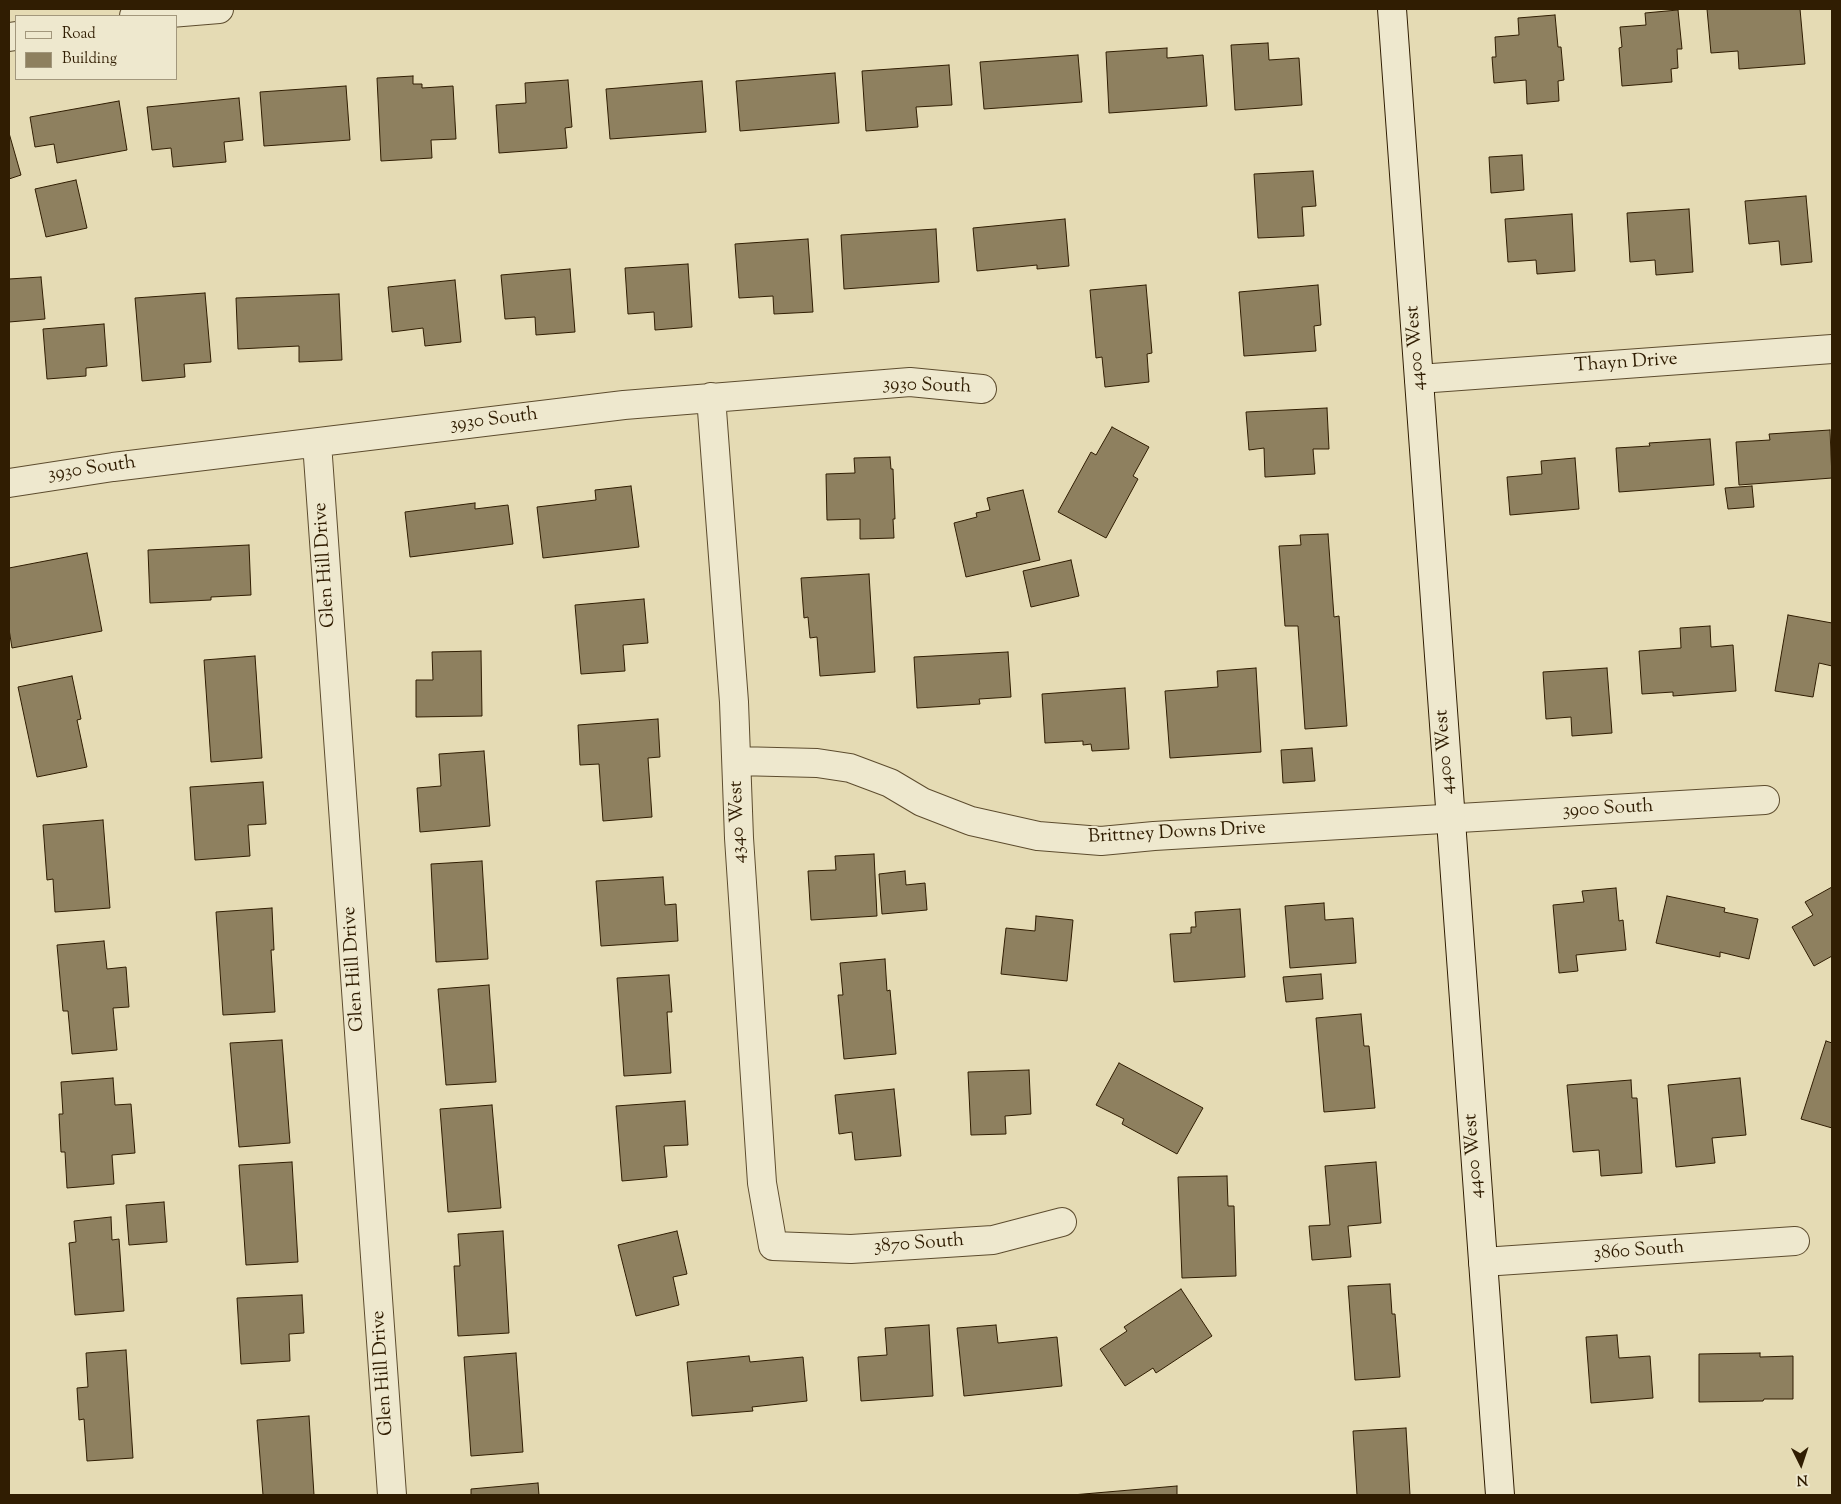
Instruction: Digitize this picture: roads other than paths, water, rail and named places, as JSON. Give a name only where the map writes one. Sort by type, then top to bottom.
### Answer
[{"type":"street","points":[[146,15],[219,9]]},
{"type":"street","name":"4400 West","points":[[1392,9],[1500,1495]]},
{"type":"street","name":"Thayn Drive","points":[[1419,379],[1832,349]]},
{"type":"street","name":"3930 South","points":[[9,483],[113,467],[614,406],[910,382],[982,390]]},
{"type":"street","name":"4340 West","points":[[711,397],[737,761],[739,838],[761,1174],[773,1246]]},
{"type":"street","name":"Glen Hill Drive","points":[[317,443],[392,1495]]},
{"type":"street","name":"Brittney Downs Drive","points":[[737,761],[817,763],[850,768],[890,783],[922,802],[971,821],[1047,837],[1101,841],[1154,836],[1451,819]]},
{"type":"street","name":"3900 South","points":[[1451,819],[1765,800]]},
{"type":"street","name":"3870 South","points":[[773,1246],[851,1249],[993,1240],[1062,1222]]},
{"type":"street","name":"3860 South","points":[[1483,1262],[1795,1241]]}]
